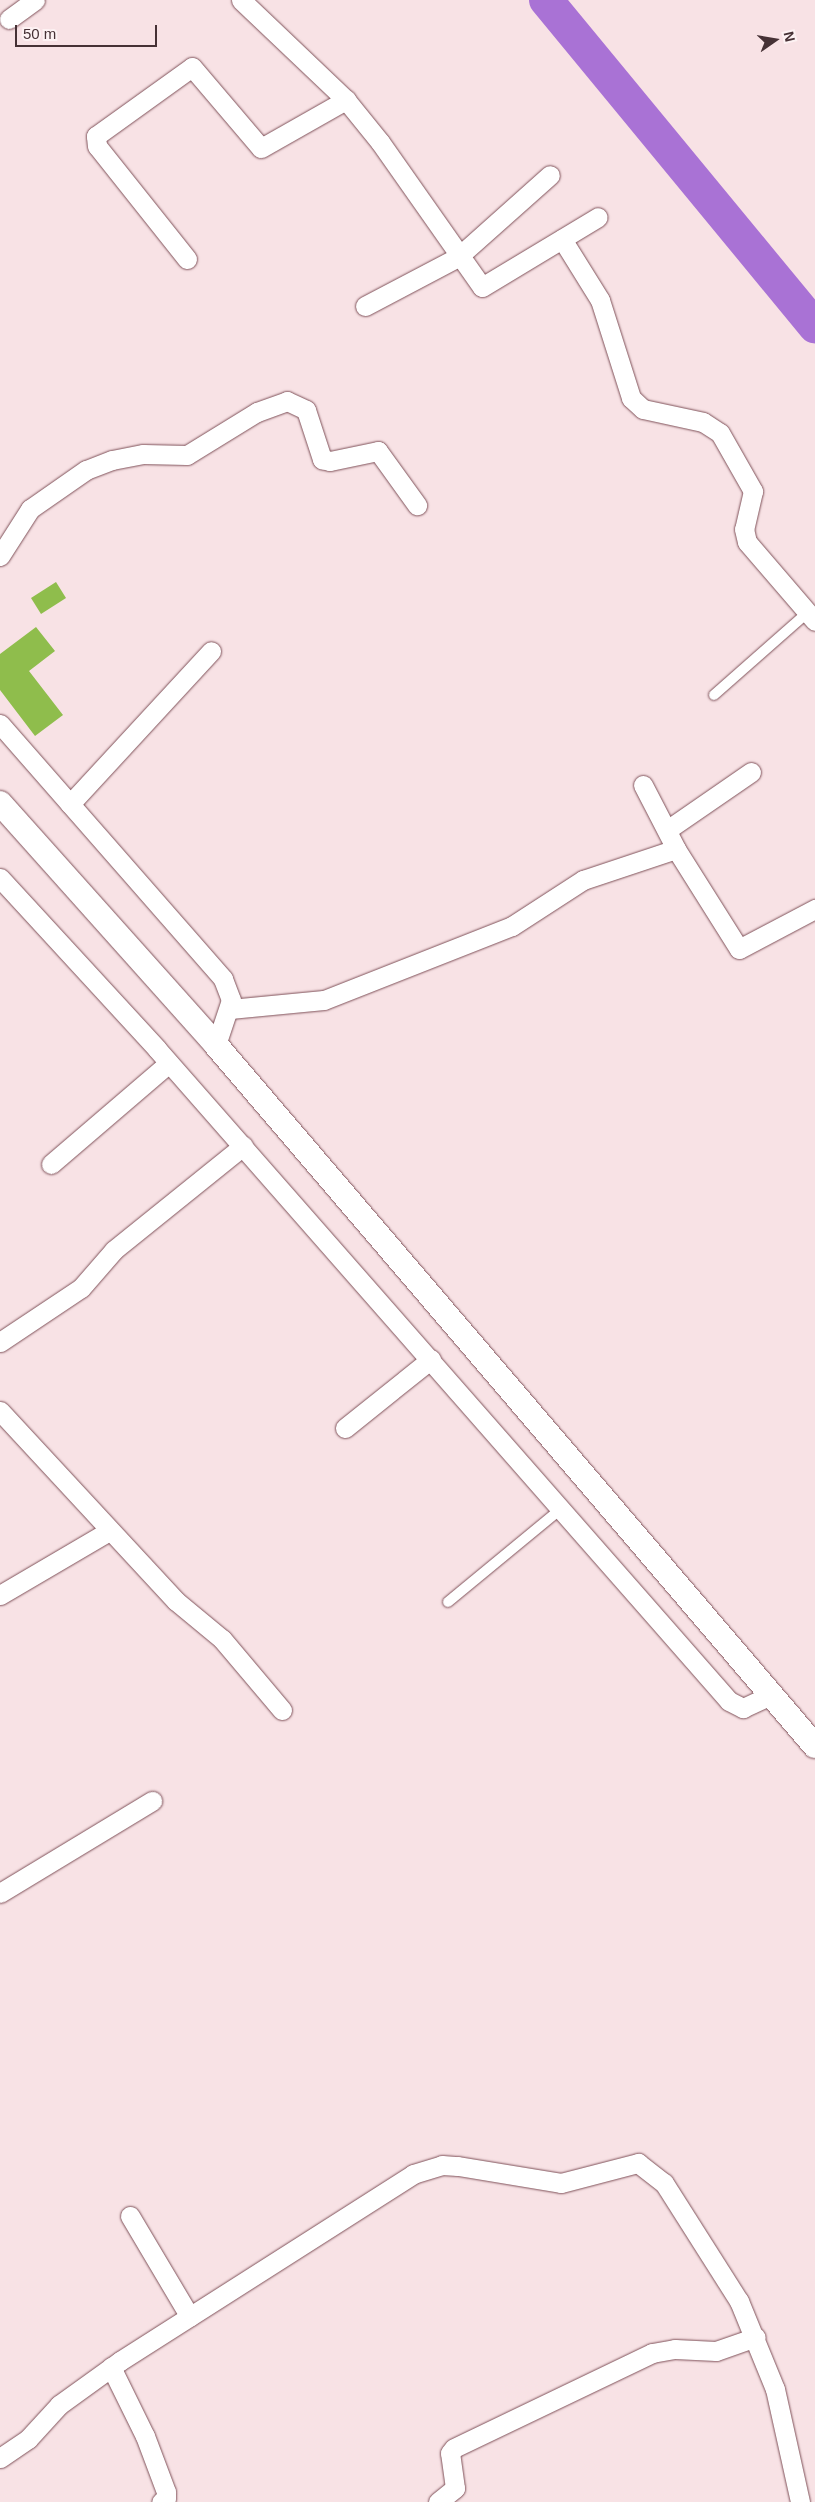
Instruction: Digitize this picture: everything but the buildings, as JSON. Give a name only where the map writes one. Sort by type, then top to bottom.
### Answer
[{"type":"street","points":[[9,19],[36,0]]},
{"type":"street","points":[[241,0],[346,100],[380,142],[458,257],[484,288],[598,217]]},
{"type":"street","points":[[186,259],[98,146],[96,136],[192,67],[262,148],[346,100]]},
{"type":"street","points":[[365,306],[458,257],[550,175]]},
{"type":"street","points":[[562,239],[600,300],[631,398],[643,409],[703,422],[720,433],[753,491],[744,529],[747,542],[811,617]]},
{"type":"street","points":[[0,556],[30,508],[86,470],[112,460],[143,454],[187,455],[257,412],[287,402],[306,410],[322,459],[330,462],[378,451],[417,505]]},
{"type":"street","points":[[70,804],[211,652]]},
{"type":"street","points":[[0,724],[223,979],[230,993],[230,1009],[216,1045]]},
{"type":"street","points":[[666,830],[751,772]]},
{"type":"street","points":[[643,785],[676,849],[739,949],[815,909]]},
{"type":"street","points":[[0,803],[216,1045],[815,1746]]},
{"type":"street","points":[[230,1009],[324,1000],[512,926],[583,880],[676,849]]},
{"type":"street","points":[[0,878],[243,1146],[729,1701],[743,1708],[772,1695]]},
{"type":"street","points":[[51,1164],[169,1063]]},
{"type":"street","points":[[0,1342],[81,1288],[114,1250],[243,1146]]},
{"type":"street","points":[[345,1428],[431,1359]]},
{"type":"street","points":[[0,1411],[176,1601],[222,1639],[282,1710]]},
{"type":"street","points":[[0,1595],[110,1531]]},
{"type":"street","points":[[0,1893],[152,1800]]},
{"type":"street","points":[[0,2458],[28,2439],[59,2405],[112,2367],[397,2183],[426,2168],[458,2166],[561,2183],[638,2163],[664,2183],[729,2282],[756,2337],[775,2389],[800,2502]]},
{"type":"street","points":[[130,2216],[190,2317]]},
{"type":"street","points":[[438,2502],[455,2488],[450,2453],[454,2448],[652,2353],[675,2349],[716,2351],[756,2337]]},
{"type":"street","points":[[112,2367],[152,2454],[166,2492],[166,2498],[161,2502]]},
{"type":"lane","points":[[714,695],[811,617]]},
{"type":"lane","points":[[448,1602],[561,1509]]},
{"type":"waterway","points":[[546,0],[815,326]]}]
